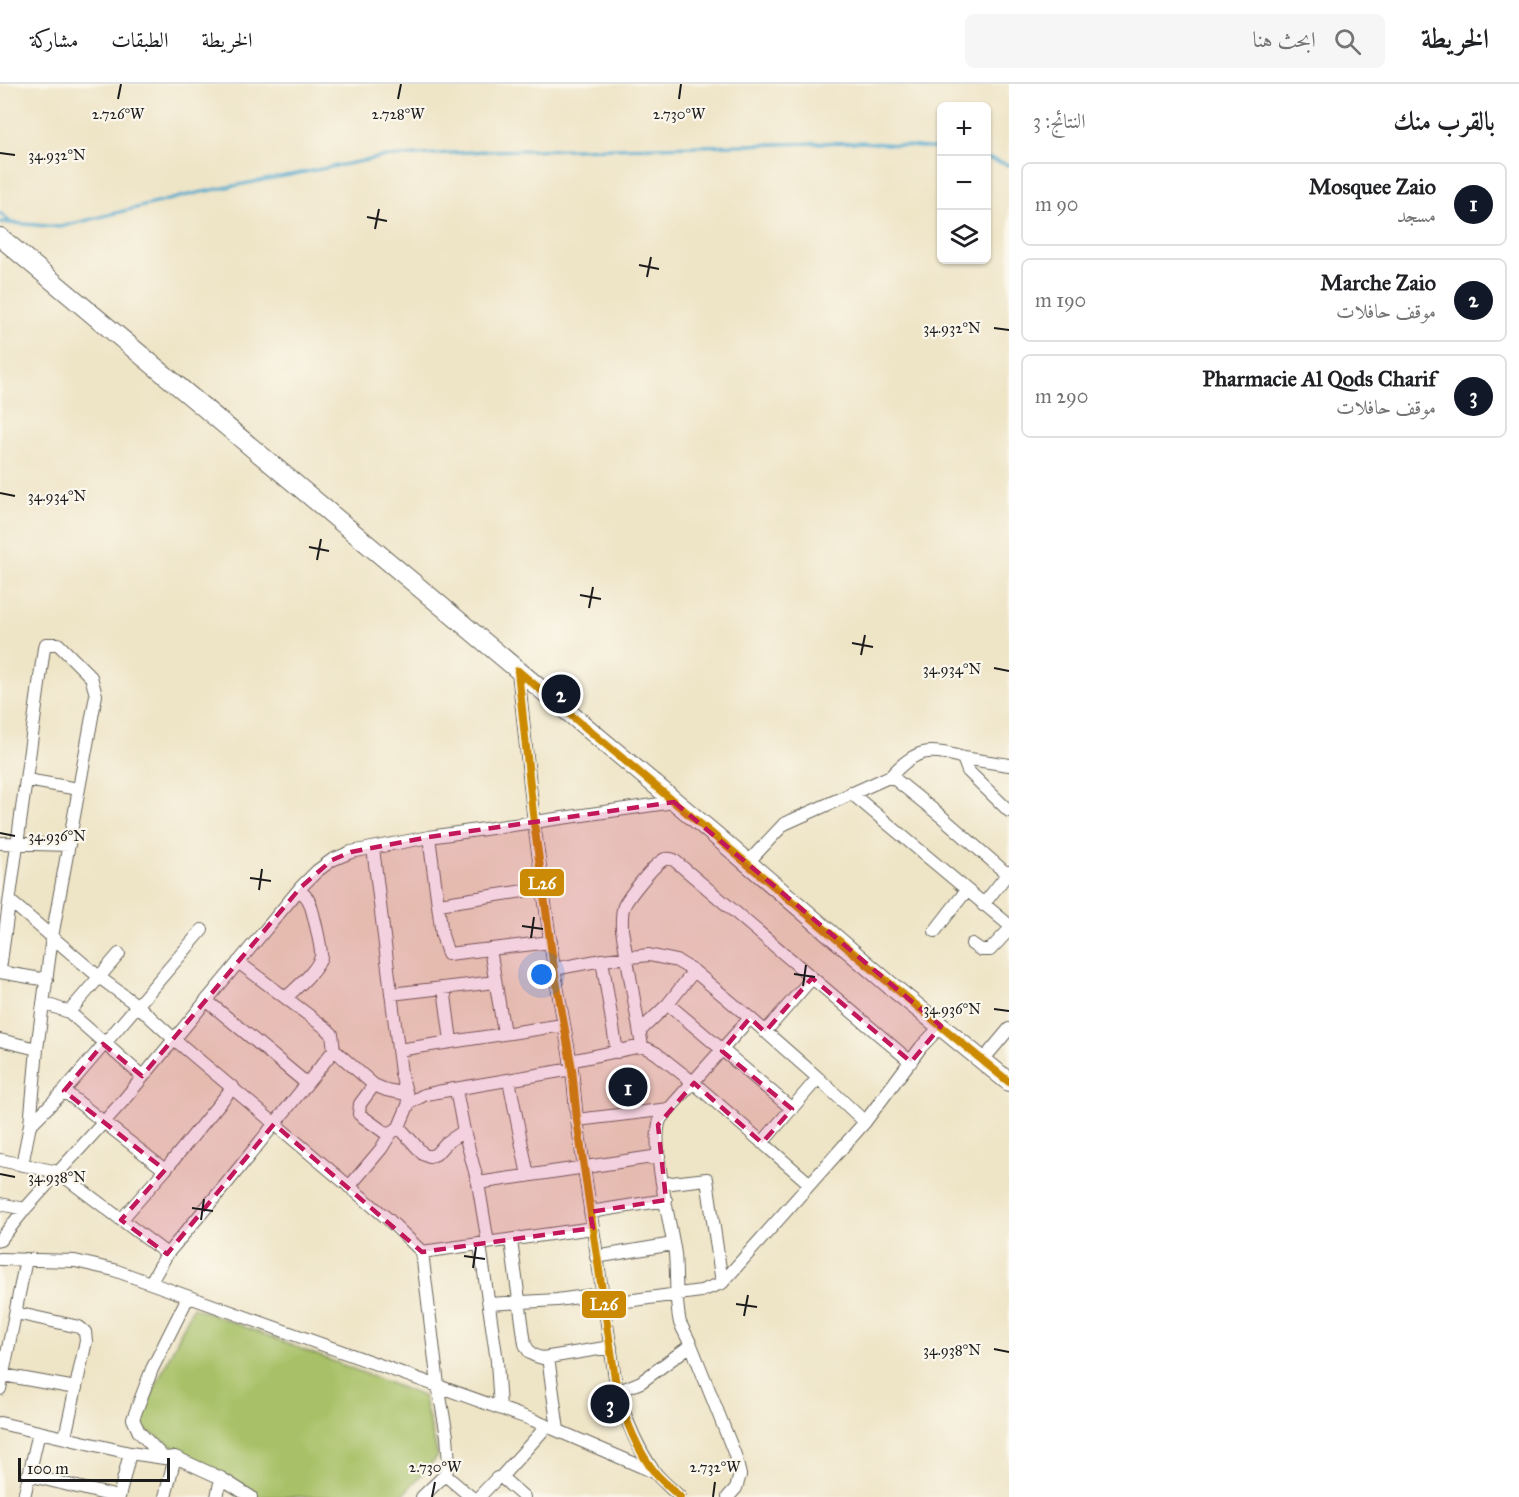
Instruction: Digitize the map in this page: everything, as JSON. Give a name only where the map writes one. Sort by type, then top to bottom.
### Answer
[{"type":"highway","points":[[0,237],[1009,1082]]},
{"type":"street","points":[[22,1165],[30,1125],[37,1049],[47,980],[52,937],[96,696],[91,677],[58,644],[52,642],[46,644],[44,648],[10,901],[4,916],[0,970],[47,980]]},
{"type":"street","points":[[518,671],[534,823],[550,942],[571,1065],[617,1392],[632,1434],[654,1472],[676,1496]]},
{"type":"street","points":[[751,866],[753,857],[784,824],[891,776],[904,762],[918,754],[931,751],[945,752],[963,758],[1009,765]]},
{"type":"street","points":[[963,758],[968,771],[1009,811]]},
{"type":"street","points":[[891,776],[1008,873],[983,905]]},
{"type":"street","points":[[27,780],[78,789]]},
{"type":"street","points":[[851,794],[1009,925]]},
{"type":"street","points":[[0,1240],[25,1209],[104,1124],[299,891],[317,871],[332,860],[351,852],[429,837],[674,802]]},
{"type":"street","points":[[429,837],[442,935],[448,954],[550,942]]},
{"type":"street","points":[[0,843],[69,844]]},
{"type":"street","points":[[349,1186],[395,1130],[408,1099],[401,1073],[373,848]]},
{"type":"street","points":[[642,1046],[622,930],[624,907],[648,875],[662,861],[669,859],[674,860],[911,1062]]},
{"type":"street","points":[[439,904],[543,888]]},
{"type":"street","points":[[287,997],[317,965],[323,951],[311,905],[304,894],[299,891]]},
{"type":"street","points":[[935,931],[966,891]]},
{"type":"street","points":[[10,901],[99,977],[138,1006],[388,1219],[422,1252],[449,1464],[445,1475],[422,1497]]},
{"type":"street","points":[[30,1125],[64,1091],[202,930]]},
{"type":"street","points":[[972,944],[981,950],[990,950],[1009,930]]},
{"type":"street","points":[[490,950],[504,1033]]},
{"type":"street","points":[[69,1012],[118,954]]},
{"type":"street","points":[[554,969],[602,960],[649,955],[677,962],[694,971],[750,1018],[865,1122]]},
{"type":"street","points":[[602,960],[617,1052]]},
{"type":"street","points":[[238,962],[327,1029],[332,1034],[334,1050],[374,1085],[408,1099],[509,1080],[642,1046],[656,1053],[694,1083],[810,1184]]},
{"type":"street","points":[[640,1031],[668,1004],[694,971]]},
{"type":"street","points":[[765,1032],[812,978]]},
{"type":"street","points":[[391,994],[495,982]]},
{"type":"street","points":[[444,988],[451,1041]]},
{"type":"street","points":[[206,1000],[306,1083]]},
{"type":"street","points":[[43,1004],[69,1012],[142,1076]]},
{"type":"street","points":[[668,1004],[792,1109]]},
{"type":"street","points":[[728,1497],[739,1482],[739,1468],[691,1345],[680,1323],[673,1245],[657,1143],[658,1125],[669,1109],[750,1018]]},
{"type":"street","points":[[398,1050],[563,1024]]},
{"type":"street","points":[[489,1304],[678,1294],[701,1291],[722,1283],[865,1122],[921,1047],[941,1026]]},
{"type":"street","points":[[983,1060],[1009,1029]]},
{"type":"street","points":[[0,1040],[37,1049]]},
{"type":"street","points":[[151,1282],[167,1254],[334,1050]]},
{"type":"street","points":[[762,1143],[818,1078]]},
{"type":"street","points":[[509,1080],[528,1176]]},
{"type":"street","points":[[374,1085],[360,1104],[359,1114],[384,1132],[395,1130]]},
{"type":"street","points":[[121,1220],[233,1087]]},
{"type":"street","points":[[456,1090],[478,1183],[489,1304],[498,1369],[500,1408]]},
{"type":"street","points":[[64,1091],[165,1170]]},
{"type":"street","points":[[577,1120],[669,1109]]},
{"type":"street","points":[[395,1130],[429,1157],[464,1131]]},
{"type":"street","points":[[478,1183],[659,1156]]},
{"type":"street","points":[[0,1160],[58,1173],[167,1254]]},
{"type":"street","points":[[663,1184],[707,1179],[722,1283]]},
{"type":"street","points":[[590,1212],[666,1200]]},
{"type":"street","points":[[0,1204],[25,1209]]},
{"type":"street","points":[[422,1252],[593,1228]]},
{"type":"street","points":[[511,1240],[525,1344],[529,1353],[535,1357],[548,1357],[611,1347]]},
{"type":"street","points":[[597,1257],[673,1245]]},
{"type":"street","points":[[0,1259],[75,1261],[151,1282],[500,1408],[654,1472]]},
{"type":"street","points":[[0,1389],[26,1259]]},
{"type":"street","points":[[169,1457],[139,1432],[133,1419],[153,1369],[188,1297]]},
{"type":"street","points":[[16,1313],[79,1327],[85,1332],[86,1341],[65,1437]]},
{"type":"street","points":[[617,1392],[641,1382],[691,1345]]},
{"type":"street","points":[[479,1497],[552,1428],[548,1357]]},
{"type":"street","points":[[3,1375],[76,1388]]},
{"type":"street","points":[[0,1423],[130,1453],[169,1457],[221,1478],[251,1497]]},
{"type":"street","points":[[24,1497],[39,1432]]},
{"type":"street","points":[[28,1475],[118,1497],[130,1453]]},
{"type":"street","points":[[165,1497],[169,1457]]},
{"type":"street","points":[[445,1475],[471,1497]]},
{"type":"street","points":[[501,1477],[524,1497]]},
{"type":"street","points":[[217,1497],[221,1478]]},
{"type":"highlighted area","points":[[674,802],[941,1026],[911,1062],[812,978],[765,1032],[750,1018],[722,1051],[792,1109],[762,1143],[694,1083],[658,1125],[666,1200],[590,1212],[593,1228],[422,1252],[274,1124],[167,1254],[121,1220],[165,1170],[64,1091],[103,1044],[142,1076],[301,887],[332,860],[351,852],[429,837]]},
{"type":"green space","points":[[193,1307],[423,1396],[438,1456],[401,1497],[257,1497],[137,1425]]},
{"type":"waterway","points":[[0,222],[60,227],[192,194],[383,157],[487,151],[863,142],[937,149]]},
{"type":"waterway","points":[[991,160],[1009,165]]},
{"type":"waterway","points":[[0,213],[9,221]]},
{"type":"transit line","name":"L26","points":[[518,671],[534,823],[554,969],[572,1069],[577,1120],[617,1392],[628,1424],[643,1455],[656,1474],[680,1497]]},
{"type":"transit line","name":"L26","points":[[518,671],[1009,1082]]},
{"type":"place","name":"Marche Zaio","points":[[561,694]]},
{"type":"place","name":"Mosquee Zaio","points":[[628,1087]]},
{"type":"place","name":"Pharmacie Al Qods Charif","points":[[610,1404]]}]
